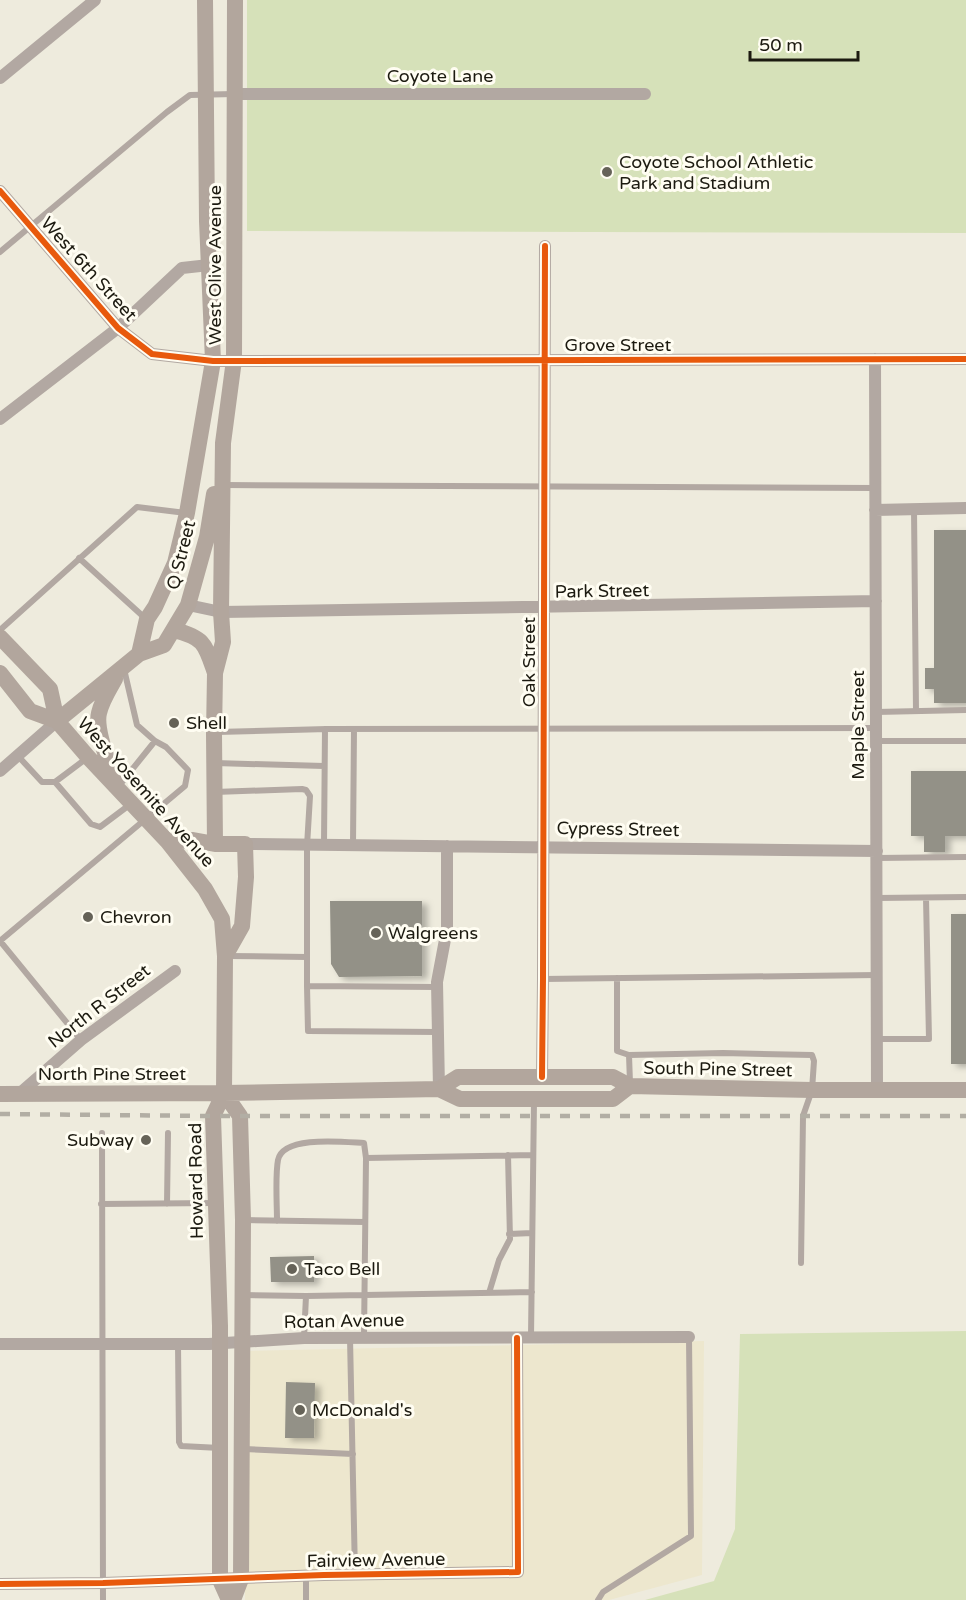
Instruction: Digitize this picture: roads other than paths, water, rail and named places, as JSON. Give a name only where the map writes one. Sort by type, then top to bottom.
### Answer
[{"type":"main road","name":"West Olive Avenue","points":[[175,563],[187,513],[213,361],[209,265],[205,0]]},
{"type":"main road","name":"West Olive Avenue","points":[[215,844],[215,673],[224,642],[221,612],[223,442],[234,360],[235,0]]},
{"type":"main road","name":"Q Street","points":[[57,721],[139,654],[164,645],[174,630],[188,605],[207,537],[223,442]]},
{"type":"main road","points":[[187,513],[193,520],[181,593],[188,605]]},
{"type":"main road","name":"Q Street","points":[[139,654],[147,620],[175,563]]},
{"type":"main road","name":"West Olive Avenue","points":[[174,630],[194,635],[202,643],[208,651],[215,673]]},
{"type":"main road","name":"West Yosemite Avenue","points":[[0,637],[50,690],[57,721],[146,818],[205,889],[222,919],[225,956]]},
{"type":"main road","points":[[117,788],[103,748],[98,716],[104,697],[122,668]]},
{"type":"main road","name":"West Yosemite Avenue","points":[[0,673],[30,711],[57,721]]},
{"type":"main road","name":"Cypress Street","points":[[168,843],[193,840],[215,844],[245,844]]},
{"type":"main road","points":[[224,1093],[225,956],[242,926],[246,877],[245,844]]},
{"type":"main road","points":[[443,1091],[458,1077],[613,1077],[628,1085]]},
{"type":"main road","name":"South Pine Street","points":[[224,1093],[443,1091],[460,1099],[613,1099],[628,1085],[812,1090],[966,1090]]},
{"type":"main road","name":"North Pine Street","points":[[0,1094],[224,1093]]},
{"type":"main road","name":"Howard Road","points":[[224,1093],[240,1116],[243,1221],[241,1579],[231,1600],[220,1580],[220,1344],[213,1116],[224,1093]]},
{"type":"street","points":[[0,78],[95,0]]},
{"type":"street","name":"Coyote Lane","points":[[235,94],[645,94]]},
{"type":"street","name":"West 6th Street","points":[[0,191],[118,328],[152,354],[213,361],[234,360]]},
{"type":"street","name":"Oak Street","points":[[542,1077],[545,246]]},
{"type":"street","points":[[0,419],[118,328],[182,268],[209,265]]},
{"type":"street","name":"Maple Street","points":[[875,359],[877,1090]]},
{"type":"street","name":"Grove Street","points":[[234,360],[966,359]]},
{"type":"street","points":[[875,510],[966,508]]},
{"type":"street","name":"Park Street","points":[[188,605],[221,612],[876,601]]},
{"type":"street","points":[[0,771],[57,721]]},
{"type":"street","name":"Cypress Street","points":[[245,844],[877,855]]},
{"type":"street","points":[[443,1091],[437,987],[447,929],[447,846]]},
{"type":"street","name":"North R Street","points":[[19,1094],[81,1040],[175,971]]},
{"type":"street","name":"Rotan Avenue","points":[[0,1344],[220,1344],[304,1338],[689,1337]]},
{"type":"street","name":"Fairview Avenue","points":[[0,1584],[518,1572],[517,1338]]},
{"type":"lane","points":[[0,252],[190,95],[235,94]]},
{"type":"lane","points":[[223,485],[875,488]]},
{"type":"lane","points":[[0,630],[137,507],[187,513]]},
{"type":"lane","points":[[914,509],[916,711]]},
{"type":"lane","points":[[79,558],[147,620]]},
{"type":"lane","points":[[81,1040],[0,941],[184,786],[188,770],[166,747],[155,741],[137,725],[122,668]]},
{"type":"lane","points":[[876,712],[966,710]]},
{"type":"lane","points":[[324,845],[325,729]]},
{"type":"lane","points":[[214,732],[325,729],[544,729],[876,734],[966,741]]},
{"type":"lane","points":[[353,845],[354,729]]},
{"type":"lane","points":[[117,788],[155,741]]},
{"type":"lane","points":[[17,756],[42,783],[55,783],[88,757]]},
{"type":"lane","points":[[214,763],[324,766]]},
{"type":"lane","points":[[55,783],[91,824],[100,827],[132,803]]},
{"type":"lane","points":[[215,792],[306,790],[310,796],[307,846],[308,1031],[438,1032]]},
{"type":"lane","points":[[877,855],[966,857]]},
{"type":"lane","points":[[877,898],[966,897]]},
{"type":"lane","points":[[878,1039],[929,1039],[926,898]]},
{"type":"lane","points":[[225,956],[307,957]]},
{"type":"lane","points":[[543,979],[877,975]]},
{"type":"lane","points":[[617,978],[617,1051],[628,1055],[812,1055],[814,1061],[812,1090],[803,1116],[801,1263]]},
{"type":"lane","points":[[307,986],[437,987]]},
{"type":"lane","points":[[628,1055],[628,1085]]},
{"type":"lane","points":[[531,1338],[535,1099]]},
{"type":"lane","points":[[167,1203],[168,1132]]},
{"type":"lane","points":[[102,1133],[103,1600]]},
{"type":"lane","points":[[277,1221],[278,1158],[287,1147],[304,1142],[364,1143],[366,1158],[364,1338]]},
{"type":"lane","points":[[489,1293],[499,1260],[510,1239],[508,1155]]},
{"type":"lane","points":[[366,1158],[533,1155]]},
{"type":"lane","points":[[101,1204],[216,1203]]},
{"type":"lane","points":[[243,1221],[365,1222]]},
{"type":"lane","points":[[509,1234],[532,1233]]},
{"type":"lane","points":[[242,1295],[532,1292]]},
{"type":"lane","points":[[304,1338],[306,1296]]},
{"type":"lane","points":[[598,1600],[603,1592],[691,1536],[689,1337]]},
{"type":"lane","points":[[350,1338],[355,1574]]},
{"type":"lane","points":[[178,1344],[178,1442],[187,1448],[220,1448]]},
{"type":"lane","points":[[241,1449],[353,1454]]},
{"type":"lane","points":[[306,1576],[306,1600]]},
{"type":"railway","points":[[0,1114],[966,1116]]},
{"type":"place","name":"Coyote School Athletic Park and Stadium","points":[[607,172]]},
{"type":"place","name":"Shell","points":[[174,723]]},
{"type":"place","name":"Chevron","points":[[88,917]]},
{"type":"place","name":"Walgreens","points":[[376,933]]},
{"type":"place","name":"Subway","points":[[146,1140]]},
{"type":"place","name":"Taco Bell","points":[[292,1269]]},
{"type":"place","name":"McDonald's","points":[[300,1410]]}]
